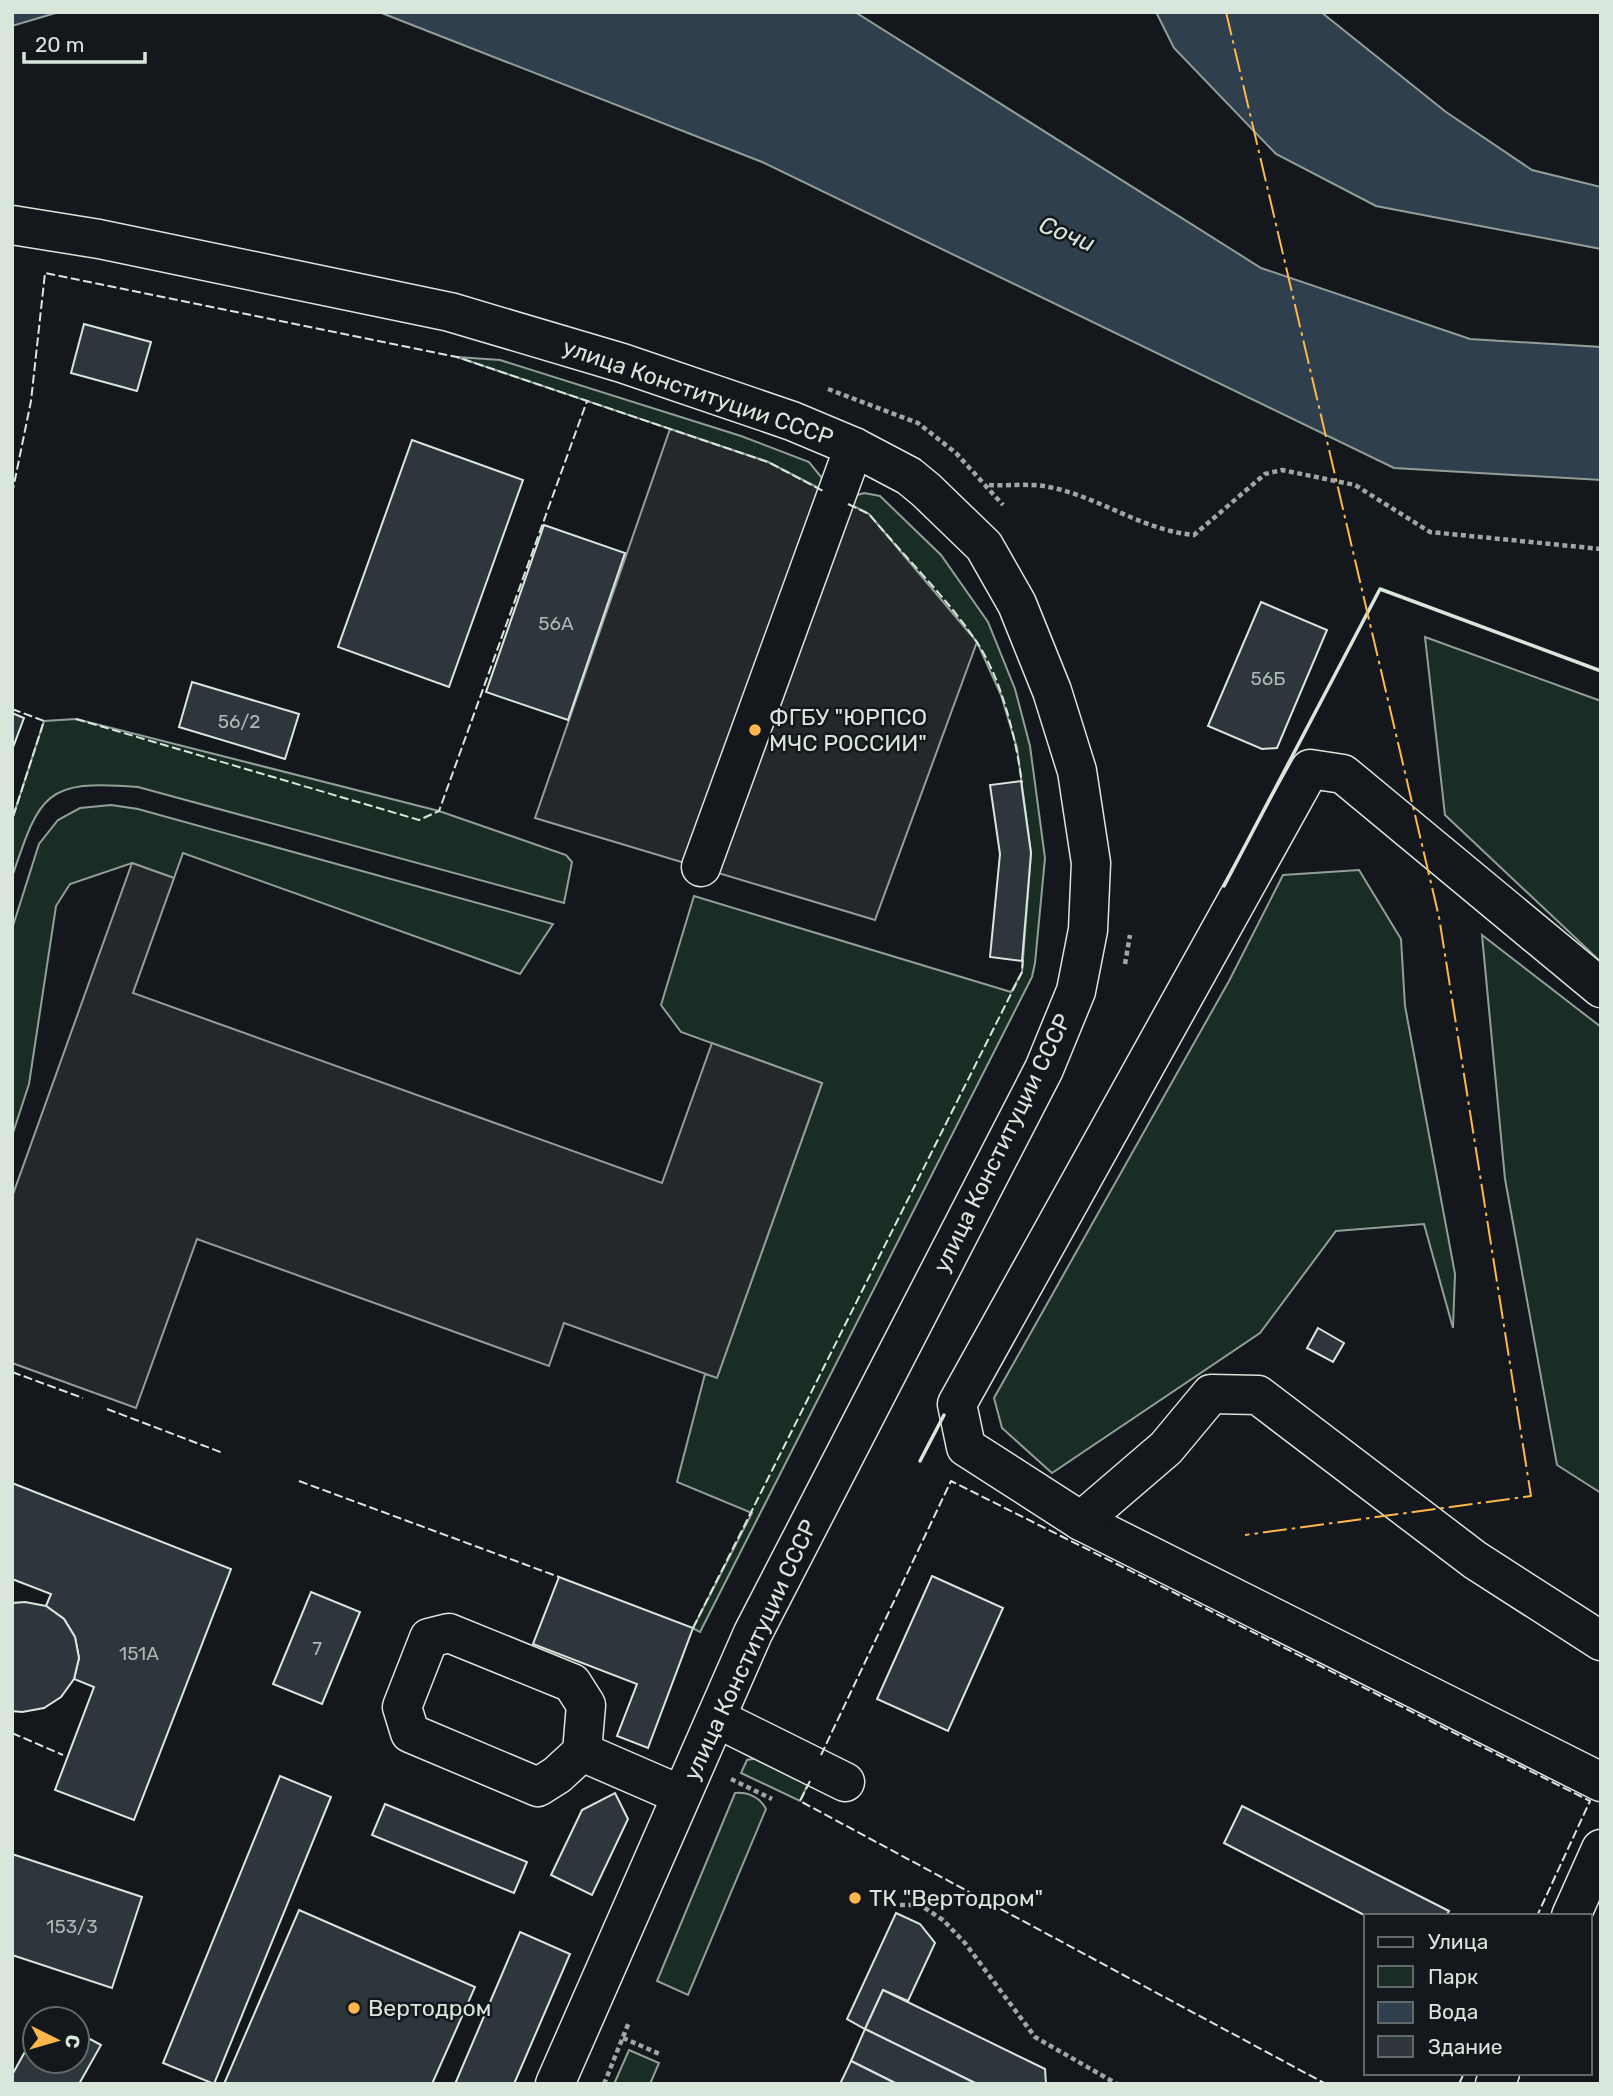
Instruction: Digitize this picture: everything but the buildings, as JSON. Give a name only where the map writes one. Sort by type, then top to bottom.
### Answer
[{"type":"street","name":"улица Конституции СССР","points":[[12,225],[99,239],[450,312],[622,363],[792,421],[854,447],[909,476],[984,546],[1017,604],[1052,691],[1077,771],[1089,849],[1088,930],[1076,991],[1044,1069],[753,1633],[555,2084]]},
{"type":"street","points":[[701,867],[854,447]]},
{"type":"street","points":[[1601,988],[1343,774],[1310,769],[957,1405],[966,1447],[1081,1521],[1601,1782]]},
{"type":"street","points":[[1081,1521],[1166,1448],[1211,1394],[1258,1395],[1475,1560],[1601,1641]]},
{"type":"street","points":[[449,1633],[572,1682],[586,1705],[582,1752],[557,1775],[538,1787],[410,1733],[402,1707],[429,1639],[449,1633]]},
{"type":"street","points":[[716,1718],[845,1782]]},
{"type":"street","points":[[582,1752],[681,1795]]},
{"type":"street","points":[[1572,1914],[1601,1849]]},
{"type":"path","points":[[814,385],[918,423],[956,453],[988,485],[1010,514]]},
{"type":"path","points":[[926,490],[988,485],[1048,487],[1106,506],[1166,533],[1194,535],[1265,474],[1282,470],[1355,485],[1430,532],[1601,549]]},
{"type":"path","points":[[1124,968],[1130,931]]},
{"type":"path","points":[[750,1735],[730,1778],[772,1799]]},
{"type":"path","points":[[883,1905],[920,1905],[943,1920],[964,1943],[1035,2037],[1116,2084]]},
{"type":"path","points":[[623,2038],[662,2055]]},
{"type":"green space","points":[[457,357],[500,360],[741,436],[809,462],[822,478],[820,489],[768,462]]},
{"type":"green space","points":[[864,493],[880,496],[941,555],[988,622],[1015,689],[1030,746],[1045,858],[1035,963],[1032,977],[700,1632],[693,1628],[752,1513],[677,1482],[705,1374],[717,1377],[822,1083],[681,1032],[661,1005],[694,896],[1011,992],[1022,972],[1031,853],[1017,748],[1001,695],[977,642],[869,514],[847,503],[854,496]]},
{"type":"green space","points":[[1425,637],[1601,701],[1601,962],[1445,815]]},
{"type":"green space","points":[[76,719],[439,811],[566,855],[572,862],[564,903],[138,787],[107,785],[65,790],[51,798],[30,827],[12,877],[12,820],[44,721]]},
{"type":"green space","points":[[111,805],[138,809],[553,924],[520,974],[183,853],[174,878],[132,863],[70,884],[56,906],[29,1084],[12,1136],[12,929],[39,844],[58,820],[80,808]]},
{"type":"green space","points":[[1359,870],[1401,939],[1405,1006],[1455,1274],[1453,1328],[1424,1224],[1336,1231],[1260,1333],[1052,1473],[1002,1428],[994,1398],[1229,981],[1283,875]]},
{"type":"green space","points":[[1482,935],[1601,1027],[1601,1493],[1557,1465],[1505,1179]]},
{"type":"green space","points":[[758,1758],[809,1782],[800,1801],[741,1773],[747,1760]]},
{"type":"green space","points":[[735,1793],[753,1796],[766,1809],[688,1995],[657,1981]]},
{"type":"green space","points":[[629,2050],[659,2063],[650,2084],[614,2084]]},
{"type":"shaded area","name":"ФГБУ \"ЮРПСО МЧС РОССИИ\"","points":[[670,429],[768,462],[869,514],[977,642],[875,920],[535,818]]},
{"type":"shaded area","points":[[132,863],[174,878],[133,993],[662,1183],[712,1043],[822,1083],[717,1378],[564,1323],[549,1366],[197,1239],[136,1408],[12,1363],[12,1197]]},
{"type":"water","points":[[12,12],[59,12],[12,26]]},
{"type":"water","name":"Сочи","points":[[379,12],[855,12],[1261,268],[1470,339],[1601,347],[1601,480],[1394,468],[762,162]]},
{"type":"water","points":[[1156,12],[1321,12],[1446,112],[1532,170],[1601,187],[1601,249],[1376,206],[1276,154],[1174,48]]},
{"type":"fence","points":[[12,494],[31,401],[45,273],[457,357],[768,462],[823,491]]},
{"type":"fence","points":[[76,719],[419,820],[439,811],[587,401]]},
{"type":"fence","points":[[848,504],[869,514],[939,593],[976,641],[1000,691],[1016,748],[1022,783]]},
{"type":"fence","points":[[12,709],[44,721],[12,820]]},
{"type":"fence","points":[[693,1628],[1022,972],[1023,957]]},
{"type":"fence","points":[[12,1372],[83,1398]]},
{"type":"fence","points":[[107,1409],[223,1453]]},
{"type":"fence","points":[[299,1481],[559,1577]]},
{"type":"fence","points":[[821,1755],[951,1481],[1590,1801],[1538,1914]]},
{"type":"fence","points":[[12,1733],[63,1755]]},
{"type":"fence","points":[[810,1781],[800,1801],[1326,2084]]},
{"type":"fence","points":[[1459,2084],[1463,2075]]},
{"type":"wall","points":[[1224,886],[1380,589],[1601,671]]},
{"type":"wall","points":[[920,1461],[944,1415]]},
{"type":"power","points":[[1226,12],[1439,917],[1531,1496],[1245,1535]]},
{"type":"place","name":"ФГБУ \"ЮРПСО МЧС РОССИИ\"","points":[[755,730]]},
{"type":"place","name":"ТК \"Вертодром\"","points":[[855,1898]]},
{"type":"place","name":"Вертодром","points":[[354,2008]]}]
